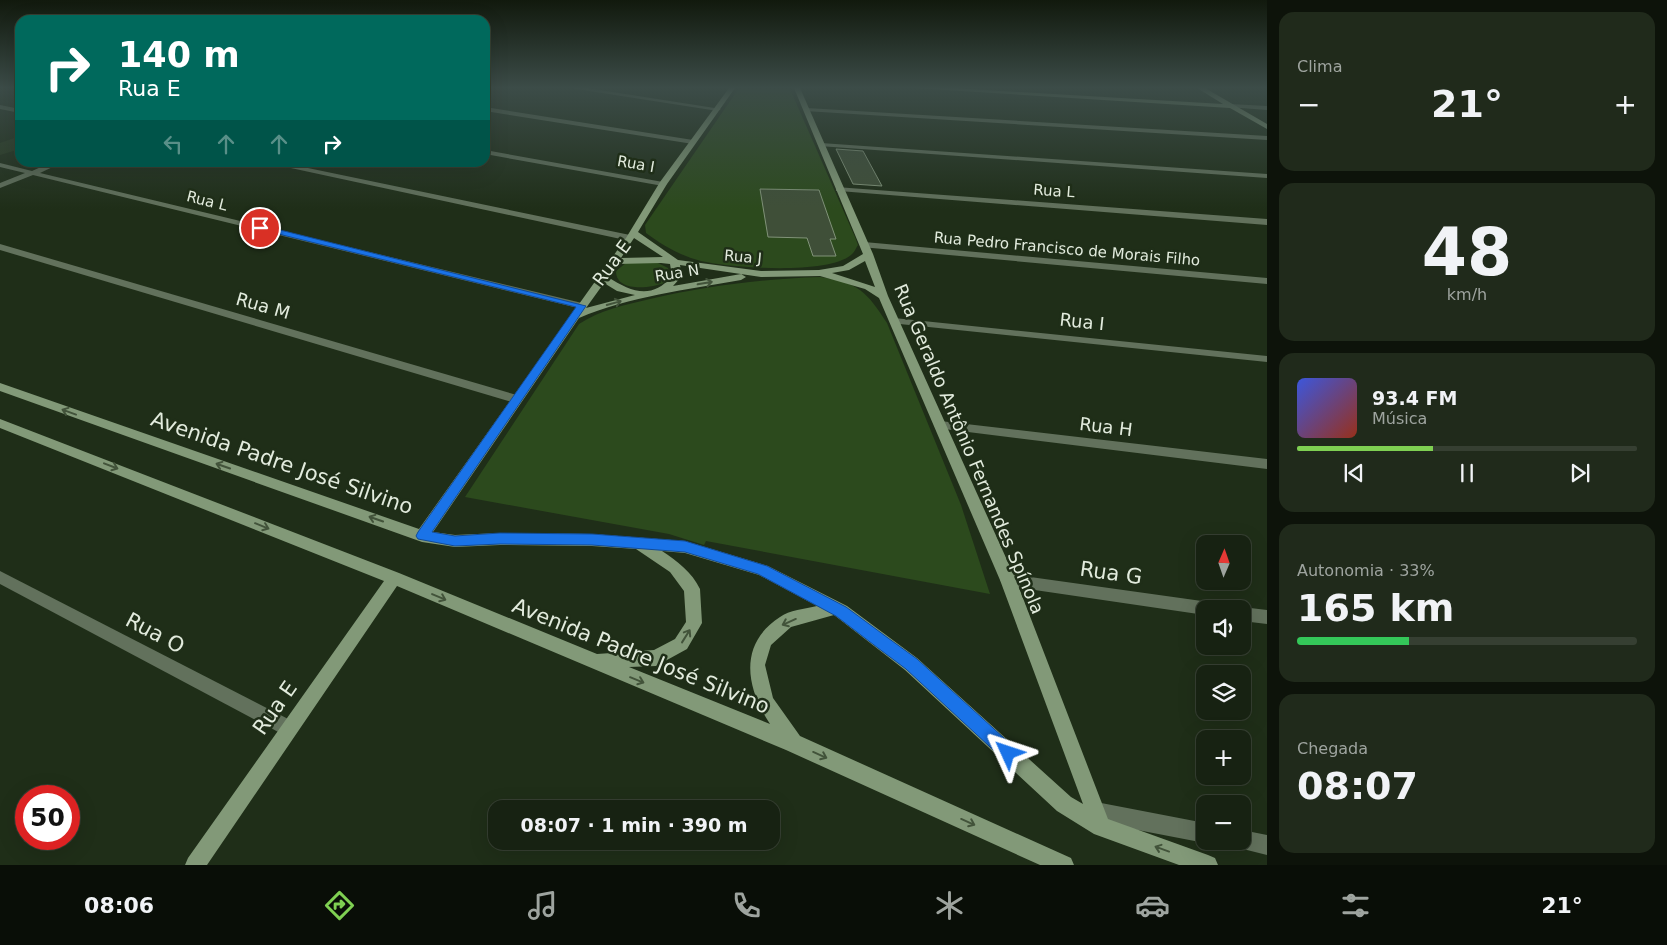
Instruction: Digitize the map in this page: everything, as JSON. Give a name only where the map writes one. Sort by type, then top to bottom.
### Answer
[{"type":"street","points":[[607,128],[693,142]]},
{"type":"street","name":"Rua E","points":[[422,536],[631,235],[663,184],[703,128]]},
{"type":"street","name":"Rua Geraldo Antônio Fernandes Spínola","points":[[814,128],[866,250],[883,296],[1008,580],[1098,819]]},
{"type":"street","points":[[1109,128],[1267,138]]},
{"type":"street","points":[[821,145],[1267,176]]},
{"type":"street","name":"Rua I","points":[[490,153],[663,184]]},
{"type":"street","name":"Rua L","points":[[0,165],[582,306]]},
{"type":"street","points":[[0,186],[48,167]]},
{"type":"street","points":[[291,167],[631,235],[674,261],[677,276],[668,286],[657,292],[592,309],[572,318]]},
{"type":"street","name":"Rua L","points":[[839,189],[1267,222]]},
{"type":"street","name":"Rua M","points":[[0,247],[516,399]]},
{"type":"street","name":"Rua J","points":[[612,261],[648,259],[674,261],[716,269],[761,274],[819,273],[846,268],[858,262],[866,250]]},
{"type":"street","name":"Rua Pedro Francisco de Morais Filho","points":[[866,250],[1267,281]]},
{"type":"street","points":[[819,273],[861,284],[883,296]]},
{"type":"street","name":"Rua N","points":[[602,277],[612,285],[629,292],[657,292],[761,274]]},
{"type":"street","name":"Rua I","points":[[894,321],[1267,359]]},
{"type":"street","name":"Avenida Padre José Silvino","points":[[0,387],[422,536],[455,541],[555,539],[685,547],[762,570],[835,608],[911,664],[1064,804],[1208,865]]},
{"type":"street","name":"Avenida Padre José Silvino","points":[[0,423],[394,578],[793,743],[1064,865]]},
{"type":"street","name":"Rua H","points":[[940,425],[1267,464]]},
{"type":"street","points":[[593,661],[656,658],[681,644],[694,623],[692,589],[675,568],[639,543]]},
{"type":"street","name":"Rua O","points":[[0,577],[288,728]]},
{"type":"street","name":"Rua E","points":[[195,865],[288,728],[394,578]]},
{"type":"street","name":"Rua G","points":[[1008,580],[1196,607]]},
{"type":"street","points":[[793,743],[765,701],[757,665],[764,641],[786,621],[835,608]]},
{"type":"street","points":[[1251,615],[1267,617]]},
{"type":"street","points":[[1098,819],[1196,832]]},
{"type":"street","points":[[1251,842],[1267,845]]},
{"type":"shaded area","points":[[711,128],[807,128],[858,245],[851,255],[839,261],[822,265],[801,268],[734,266],[701,261],[679,253],[646,233],[645,225]]},
{"type":"shaded area","points":[[15,138],[15,150],[0,155],[0,143]]},
{"type":"shaded area","points":[[654,261],[668,268],[670,273],[664,283],[635,287],[622,283],[618,278],[616,271],[626,263]]},
{"type":"shaded area","points":[[820,277],[844,282],[860,290],[873,303],[887,323],[961,505],[990,594],[706,541],[704,545],[669,534],[465,497],[579,324],[587,319],[631,303],[692,290],[777,279]]},
{"type":"building","points":[[836,149],[863,151],[882,186],[853,184]]},
{"type":"building","points":[[760,189],[819,190],[836,239],[830,239],[836,256],[813,256],[807,238],[768,237]]},
{"type":"route","points":[[260,228],[582,306],[422,536],[455,541],[500,538],[592,540],[685,547],[762,570],[841,612],[883,643],[911,664],[1008,753]]}]
